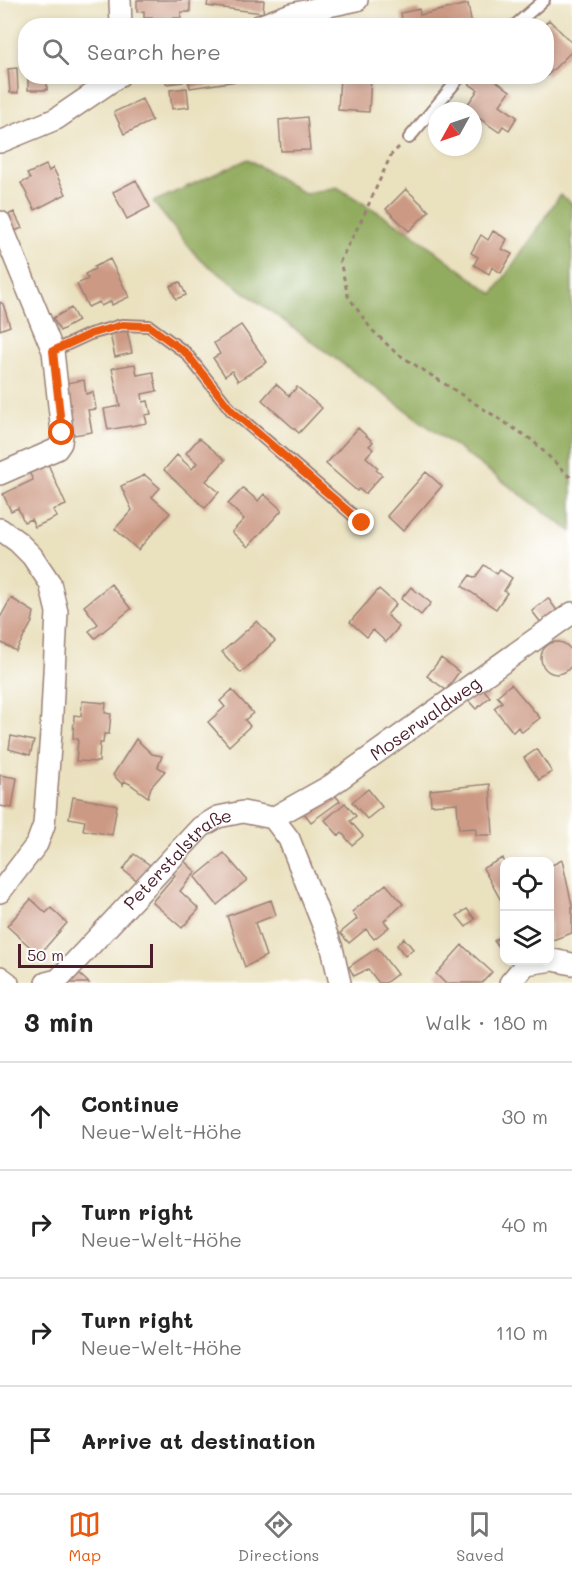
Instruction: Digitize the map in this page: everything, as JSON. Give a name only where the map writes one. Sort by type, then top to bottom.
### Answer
[{"type":"street","points":[[120,0],[121,18]]},
{"type":"street","points":[[272,18],[290,7],[357,0]]},
{"type":"street","points":[[0,142],[56,119],[107,84]]},
{"type":"street","points":[[0,222],[53,351],[61,443],[57,449],[48,454],[0,474]]},
{"type":"street","points":[[0,529],[32,556],[50,583],[57,612],[44,825],[37,844],[0,892]]},
{"type":"street","name":"Moserwaldweg","points":[[273,818],[330,786],[572,613]]},
{"type":"street","name":"Peterstalstraße","points":[[46,983],[58,980],[201,827],[218,817],[243,812],[273,818]]},
{"type":"street","points":[[273,818],[289,839],[332,948],[340,983]]},
{"type":"street","points":[[510,983],[526,964],[553,960],[572,964]]},
{"type":"street","points":[[0,977],[8,983]]},
{"type":"lane","points":[[523,18],[544,0]]},
{"type":"lane","points":[[409,138],[454,84]]},
{"type":"lane","points":[[53,351],[90,334],[122,325],[149,326],[186,353],[231,410],[362,523]]},
{"type":"path","points":[[409,138],[391,155],[340,261],[348,296],[371,329],[395,352],[532,440],[572,479]]},
{"type":"green space","points":[[248,159],[305,194],[337,187],[409,231],[493,294],[560,195],[572,203],[572,532],[198,258],[153,202]]},
{"type":"building","points":[[137,0],[190,0],[190,12],[181,12],[181,18],[144,18],[144,11],[137,12]]},
{"type":"building","points":[[208,0],[264,0],[263,13],[207,6]]},
{"type":"building","points":[[468,4],[471,18],[402,18],[401,13],[419,9],[420,15]]},
{"type":"building","points":[[554,25],[572,43],[572,51],[554,69]]},
{"type":"building","points":[[17,68],[18,93],[10,93],[8,69]]},
{"type":"building","points":[[28,84],[47,84],[47,90],[28,90]]},
{"type":"building","points":[[189,84],[217,84],[190,88]]},
{"type":"building","points":[[340,84],[371,84],[369,112],[338,110]]},
{"type":"building","points":[[469,84],[500,84],[510,91],[500,105],[517,117],[509,130],[503,126],[499,132],[482,120],[482,102],[469,102],[478,90]]},
{"type":"building","points":[[187,88],[189,107],[172,109],[170,90]]},
{"type":"building","points":[[142,99],[152,121],[124,134],[114,112]]},
{"type":"building","points":[[307,117],[310,150],[281,151],[279,120]]},
{"type":"building","points":[[46,165],[49,171],[53,168],[66,194],[35,210],[21,183],[30,179],[27,174]]},
{"type":"building","points":[[136,180],[150,207],[127,219],[113,192]]},
{"type":"building","points":[[406,189],[429,211],[409,231],[386,209]]},
{"type":"building","points":[[14,212],[22,228],[11,233],[3,217]]},
{"type":"building","points":[[493,231],[507,239],[502,249],[512,254],[501,273],[492,267],[489,274],[474,265],[478,257],[471,253],[481,235],[488,240]]},
{"type":"building","points":[[110,259],[129,297],[112,305],[111,301],[101,306],[99,302],[88,307],[77,284],[88,279],[85,274],[95,269],[94,267]]},
{"type":"building","points":[[180,282],[186,295],[176,299],[170,286]]},
{"type":"building","points":[[0,302],[3,304],[10,326],[0,330]]},
{"type":"building","points":[[71,308],[78,321],[60,331],[53,318]]},
{"type":"building","points":[[241,325],[267,362],[238,381],[232,371],[225,376],[213,358],[220,354],[214,343]]},
{"type":"building","points":[[127,330],[132,353],[115,357],[110,334]]},
{"type":"building","points":[[135,364],[137,375],[153,372],[157,391],[142,394],[143,402],[148,401],[151,414],[145,415],[147,423],[108,430],[104,409],[120,406],[112,368]]},
{"type":"building","points":[[84,380],[86,394],[93,392],[96,409],[88,410],[92,432],[74,435],[66,383]]},
{"type":"building","points":[[276,384],[289,396],[297,387],[322,408],[299,433],[262,400]]},
{"type":"building","points":[[358,428],[373,442],[369,446],[373,449],[366,457],[382,475],[365,494],[359,489],[357,491],[326,464]]},
{"type":"building","points":[[199,438],[225,460],[206,481],[219,492],[205,508],[164,470],[177,455],[192,469],[197,463],[186,453]]},
{"type":"building","points":[[48,464],[66,505],[53,510],[57,517],[35,527],[31,519],[24,522],[18,508],[11,511],[3,494],[33,480],[29,472]]},
{"type":"building","points":[[426,472],[442,486],[403,531],[387,516]]},
{"type":"building","points":[[145,475],[160,488],[152,497],[170,513],[138,550],[115,529],[132,510],[121,486]]},
{"type":"building","points":[[243,488],[258,501],[264,494],[282,510],[248,547],[232,532],[244,519],[228,504]]},
{"type":"building","points":[[484,565],[497,574],[500,570],[512,578],[504,591],[507,593],[496,609],[462,586],[470,575],[475,578]]},
{"type":"building","points":[[111,584],[131,609],[95,638],[89,631],[98,624],[84,606]]},
{"type":"building","points":[[411,587],[431,603],[421,615],[401,599]]},
{"type":"building","points":[[379,589],[396,604],[387,615],[399,627],[386,642],[373,630],[367,637],[350,622]]},
{"type":"building","points":[[11,598],[34,612],[32,622],[16,651],[0,642],[0,618]]},
{"type":"building","points":[[548,598],[558,612],[542,624],[532,611]]},
{"type":"building","points":[[257,621],[275,641],[241,673],[222,652]]},
{"type":"building","points":[[557,642],[568,647],[573,658],[568,669],[557,674],[546,669],[541,658],[546,647]]},
{"type":"building","points":[[441,658],[459,672],[446,690],[427,676]]},
{"type":"building","points":[[511,684],[540,718],[522,732],[518,727],[513,732],[494,708],[502,702],[497,696]]},
{"type":"building","points":[[480,685],[490,697],[476,709],[465,697]]},
{"type":"building","points":[[232,690],[253,713],[245,720],[250,726],[229,746],[208,722],[225,707],[220,701]]},
{"type":"building","points":[[82,701],[106,703],[105,713],[111,714],[109,734],[104,734],[103,743],[100,743],[99,762],[76,761],[78,739],[73,738],[74,715],[81,716]]},
{"type":"building","points":[[11,736],[34,741],[30,755],[9,749]]},
{"type":"building","points":[[136,739],[152,754],[162,756],[158,767],[165,771],[151,787],[148,797],[124,781],[123,785],[113,775]]},
{"type":"building","points":[[537,749],[552,772],[539,780],[524,758]]},
{"type":"building","points":[[0,775],[17,778],[12,808],[0,806]]},
{"type":"building","points":[[490,784],[493,835],[476,835],[476,828],[459,829],[457,803],[431,805],[430,790]]},
{"type":"building","points":[[368,789],[382,807],[367,819],[352,802]]},
{"type":"building","points":[[332,792],[340,801],[311,822],[304,813]]},
{"type":"building","points":[[73,797],[117,805],[112,835],[83,830],[85,821],[69,818]]},
{"type":"building","points":[[345,803],[356,816],[350,821],[363,836],[352,845],[342,833],[339,836],[325,820]]},
{"type":"building","points":[[224,853],[247,880],[217,905],[195,877]]},
{"type":"building","points":[[134,854],[150,865],[138,881],[123,870]]},
{"type":"building","points":[[182,859],[196,872],[180,891],[199,909],[182,928],[152,902],[175,875],[171,872]]},
{"type":"building","points":[[500,860],[500,899],[483,868]]},
{"type":"building","points":[[562,860],[572,905],[572,933],[554,940],[554,911],[554,864]]},
{"type":"building","points":[[386,884],[403,904],[384,921],[389,927],[374,939],[366,929],[349,943],[340,933],[357,919],[352,912]]},
{"type":"building","points":[[31,899],[46,913],[51,908],[67,923],[39,955],[7,926]]},
{"type":"building","points":[[271,900],[276,915],[255,923],[266,956],[245,967],[227,916]]},
{"type":"building","points":[[467,909],[475,919],[466,927],[457,916]]},
{"type":"building","points":[[500,937],[500,949],[494,941]]},
{"type":"building","points":[[404,938],[413,949],[405,956],[397,945]]},
{"type":"building","points":[[462,945],[492,972],[482,983],[445,983],[436,974]]},
{"type":"building","points":[[377,948],[397,974],[385,983],[379,983],[368,969],[354,976],[349,967]]},
{"type":"building","points":[[76,971],[89,983],[64,983]]},
{"type":"route","points":[[62,433],[53,351],[90,334],[122,325],[149,326],[186,353],[231,410],[362,523]]}]
